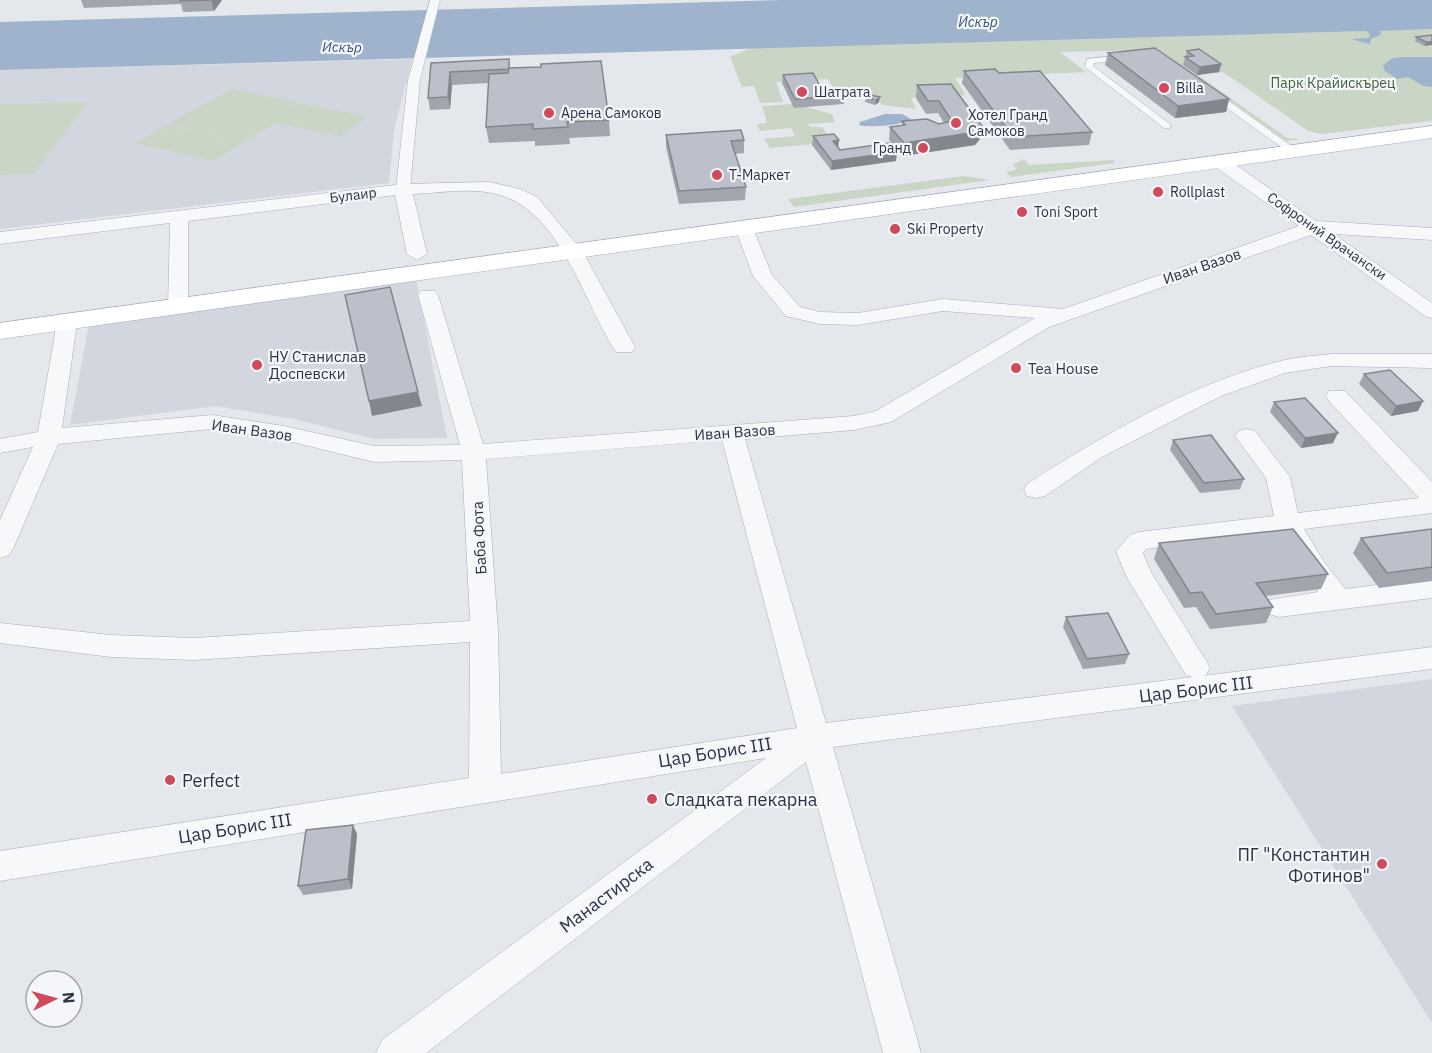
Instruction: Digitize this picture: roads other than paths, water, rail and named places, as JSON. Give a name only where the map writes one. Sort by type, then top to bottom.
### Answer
[{"type":"main road","points":[[0,331],[1432,132]]},
{"type":"street","points":[[417,254],[403,189],[409,120],[418,59],[433,5]]},
{"type":"street","name":"Софроний Врачански","points":[[1220,162],[1315,227],[1432,312]]},
{"type":"street","name":"Булаир","points":[[0,238],[403,189],[489,186],[514,193],[531,201],[573,252],[624,347]]},
{"type":"street","points":[[178,307],[179,216]]},
{"type":"street","name":"Иван Вазов","points":[[0,446],[49,437],[212,422],[284,433],[374,454],[474,452],[854,423],[883,417],[1042,323],[1062,314],[1315,227],[1432,234]]},
{"type":"street","points":[[744,228],[763,276],[793,312],[820,318],[858,319],[943,305],[1062,314]]},
{"type":"street","name":"Баба Фота","points":[[428,295],[474,452],[484,631],[485,788]]},
{"type":"street","points":[[0,549],[49,437],[68,322]]},
{"type":"street","points":[[1036,490],[1094,452],[1213,391],[1281,367],[1331,360],[1432,361]]},
{"type":"street","points":[[1337,396],[1432,497]]},
{"type":"street","points":[[731,432],[817,736],[902,1053]]},
{"type":"street","points":[[1247,436],[1278,477],[1288,523],[1315,569],[1340,600]]},
{"type":"street","points":[[1196,667],[1139,576],[1129,551],[1139,541],[1432,505]]},
{"type":"street","points":[[1279,607],[1432,588]]},
{"type":"street","points":[[0,633],[111,646],[194,649],[484,631]]},
{"type":"street","name":"Цар Борис III","points":[[0,866],[817,736],[1432,658]]},
{"type":"street","name":"Манастирска","points":[[395,1053],[817,736]]},
{"type":"lane","points":[[1135,56],[1090,61],[1089,67],[1167,126]]},
{"type":"lane","points":[[1200,85],[1294,152]]},
{"type":"water","name":"Искър","points":[[783,0],[1432,0],[1432,29],[1379,31],[1382,34],[1371,39],[1370,44],[1351,39],[1369,38],[1370,34],[1366,31],[0,70],[0,22]]},
{"type":"water","points":[[1432,57],[1432,87],[1424,86],[1408,77],[1397,79],[1385,71],[1383,65],[1393,58]]},
{"type":"water","points":[[885,114],[902,114],[911,119],[887,125],[859,125],[860,122]]},
{"type":"place","name":"Billa","points":[[1164,88]]},
{"type":"place","name":"Шатрата","points":[[802,92]]},
{"type":"place","name":"Арена Самоков","points":[[549,113]]},
{"type":"place","name":"Хотел Гранд Самоков","points":[[956,123]]},
{"type":"place","name":"Гранд","points":[[923,148]]},
{"type":"place","name":"Т-Маркет","points":[[717,175]]},
{"type":"place","name":"Rollplast","points":[[1158,192]]},
{"type":"place","name":"Toni Sport","points":[[1022,212]]},
{"type":"place","name":"Ski Property","points":[[895,229]]},
{"type":"place","name":"НУ Станислав Доспевски","points":[[257,365]]},
{"type":"place","name":"Tea House","points":[[1016,368]]},
{"type":"place","name":"Perfect","points":[[170,780]]},
{"type":"place","name":"Сладката пекарна","points":[[652,799]]},
{"type":"place","name":"ПГ \"Константин Фотинов\"","points":[[1382,864]]},
{"type":"park label","name":"Парк Крайискърец","points":[[1333,83]]}]
